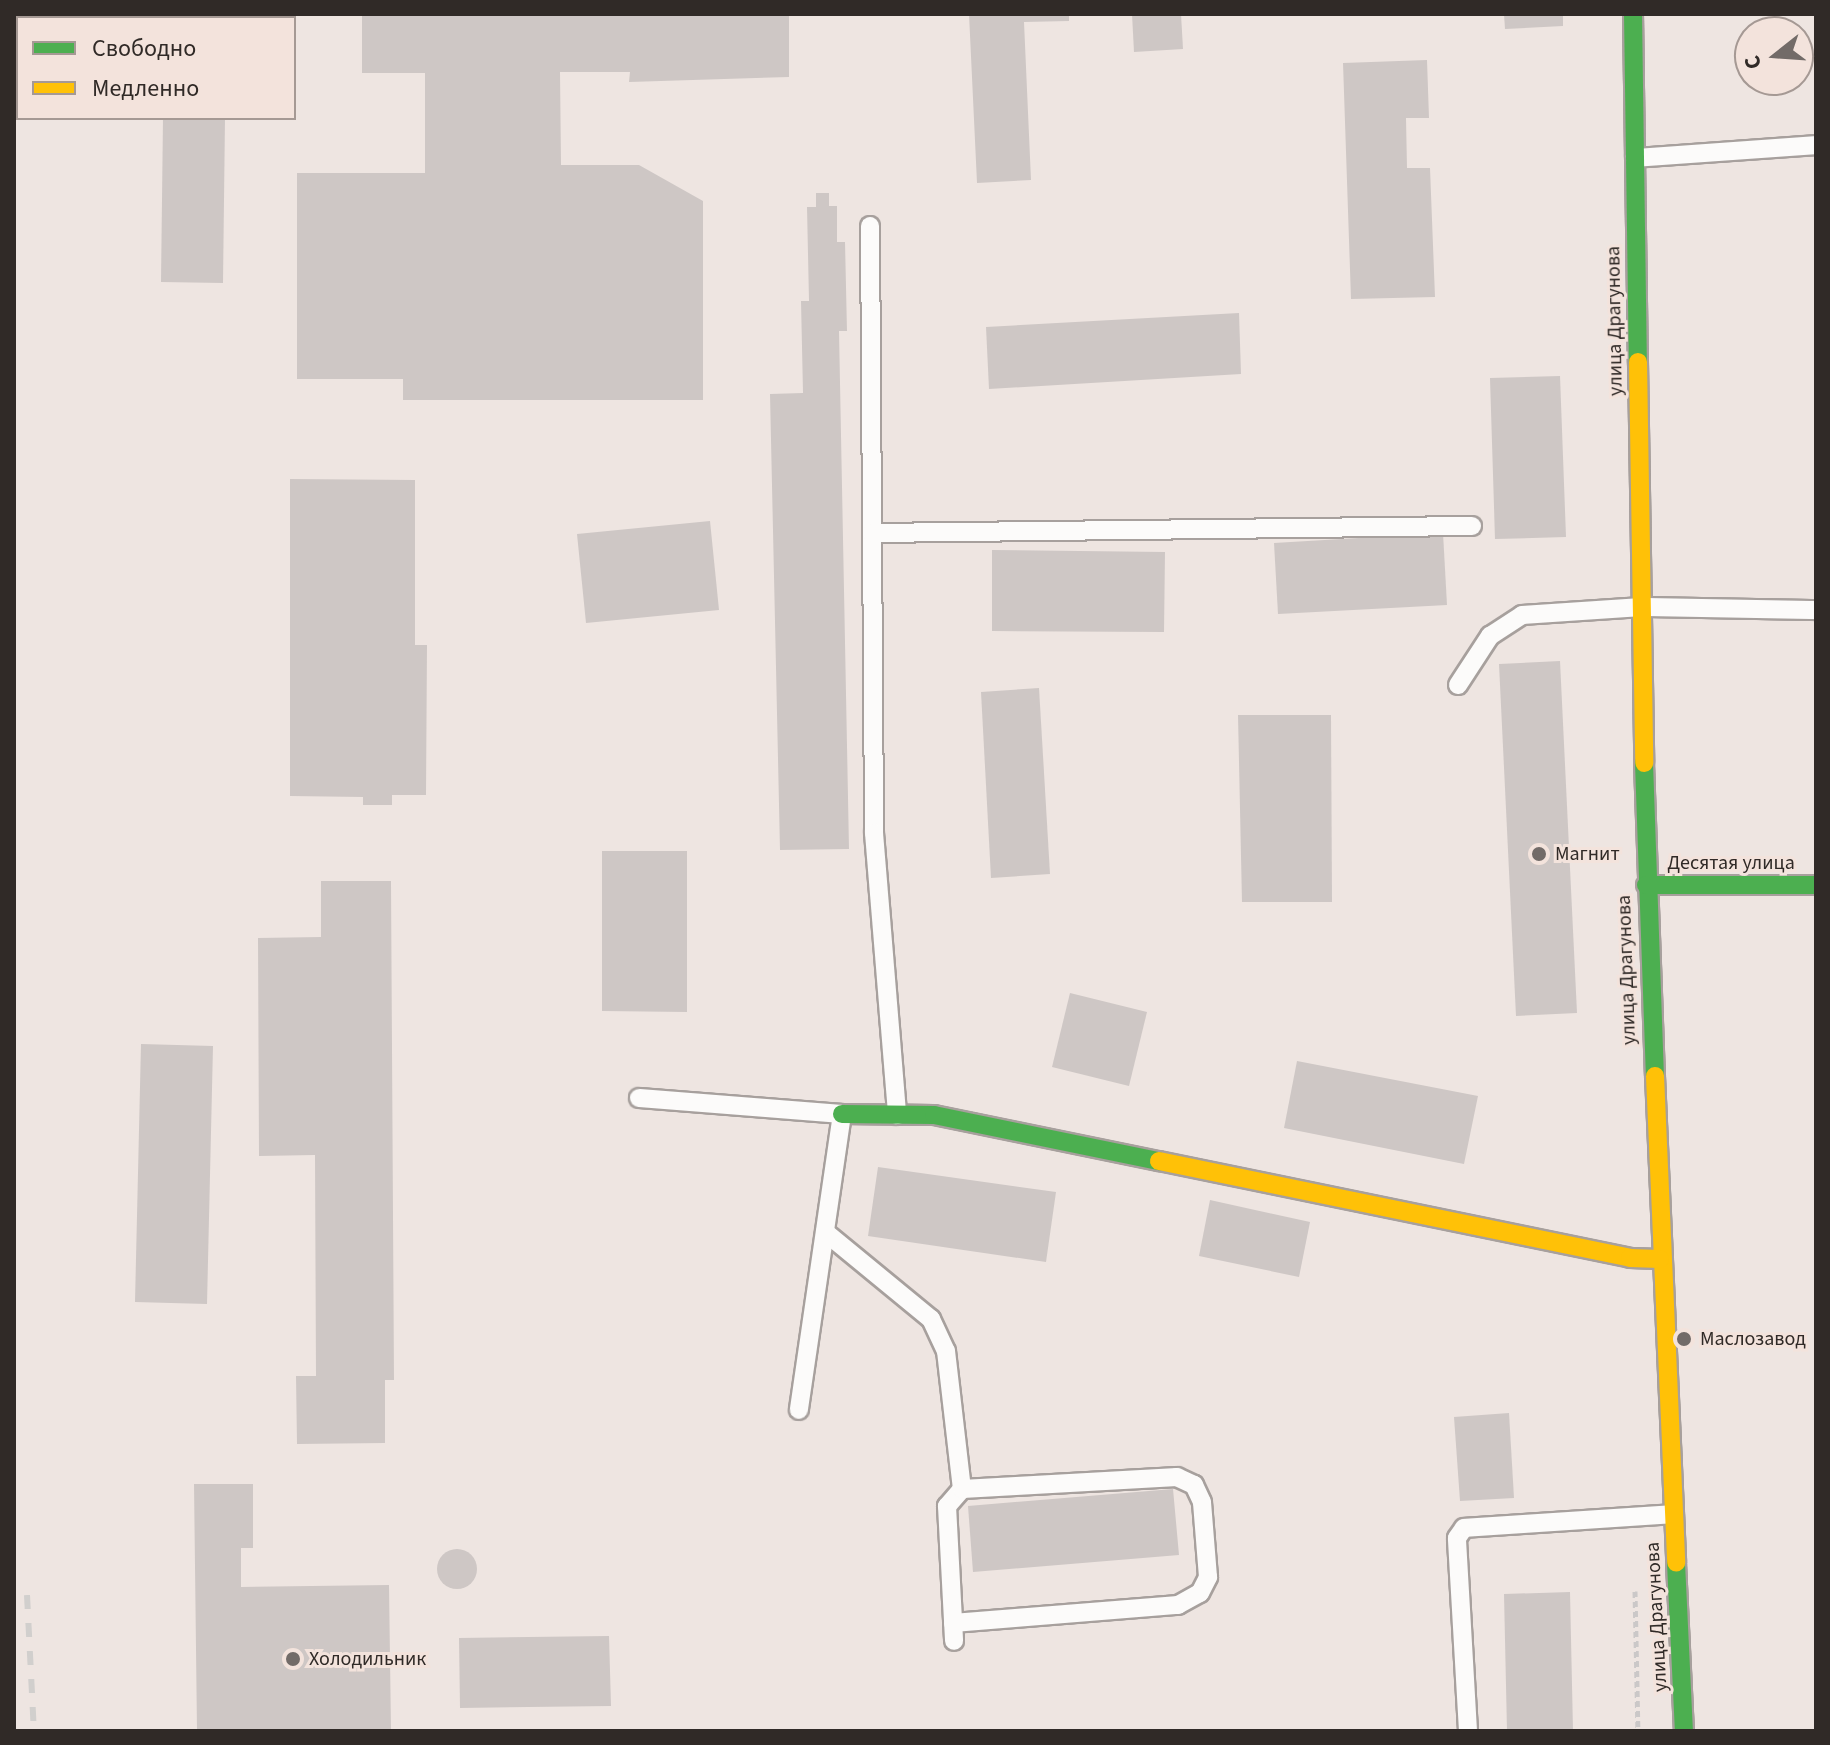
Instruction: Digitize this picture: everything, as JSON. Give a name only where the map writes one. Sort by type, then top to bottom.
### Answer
[{"type":"main road","name":"улица Драгунова","points":[[1633,14],[1646,885],[1660,1259],[1684,1731]]},
{"type":"main road","name":"Десятая улица","points":[[1646,885],[1816,885]]},
{"type":"main road","points":[[842,1114],[934,1115],[1615,1255],[1660,1259]]},
{"type":"lane","points":[[1635,158],[1816,145]]},
{"type":"lane","points":[[870,226],[874,833],[897,1115]]},
{"type":"lane","points":[[872,533],[1472,526]]},
{"type":"lane","points":[[1458,685],[1490,636],[1522,615],[1642,607],[1816,610]]},
{"type":"lane","points":[[639,1098],[842,1114],[799,1410]]},
{"type":"lane","points":[[825,1232],[931,1319],[946,1351],[962,1489],[947,1506],[954,1632],[1178,1605],[1200,1593],[1208,1577],[1202,1502],[1194,1485],[1177,1477],[962,1489]]},
{"type":"lane","points":[[1468,1731],[1457,1538],[1464,1528],[1674,1514]]},
{"type":"building","points":[[164,14],[226,14],[226,16]]},
{"type":"building","points":[[362,14],[789,14],[789,77],[629,82],[630,72],[560,72],[561,165],[639,165],[703,201],[703,400],[403,400],[403,379],[297,379],[297,173],[425,173],[425,73],[362,73]]},
{"type":"building","points":[[969,14],[1069,14],[1069,21],[1024,22],[1031,180],[977,183]]},
{"type":"building","points":[[1132,14],[1181,14],[1183,49],[1134,52]]},
{"type":"building","points":[[1504,14],[1563,14],[1563,26],[1505,29]]},
{"type":"building","points":[[1427,60],[1429,118],[1406,118],[1407,168],[1430,168],[1435,297],[1351,299],[1343,63]]},
{"type":"building","points":[[163,120],[225,120],[223,283],[161,282]]},
{"type":"building","points":[[816,193],[829,193],[829,206],[837,206],[837,242],[845,242],[847,331],[839,331],[849,849],[780,850],[770,394],[803,393],[801,301],[809,301],[807,207],[816,207]]},
{"type":"building","points":[[1239,313],[1241,374],[989,389],[986,327]]},
{"type":"building","points":[[1560,376],[1566,537],[1495,539],[1490,378]]},
{"type":"building","points":[[290,479],[415,480],[415,645],[427,645],[426,795],[392,795],[392,805],[363,805],[363,797],[290,796]]},
{"type":"building","points":[[710,521],[719,610],[586,623],[577,534]]},
{"type":"building","points":[[1443,533],[1447,605],[1278,614],[1274,543]]},
{"type":"building","points":[[992,550],[1165,552],[1164,632],[992,631]]},
{"type":"building","points":[[1560,661],[1577,1013],[1516,1016],[1499,664]]},
{"type":"building","points":[[1039,688],[1050,874],[991,878],[981,692]]},
{"type":"building","points":[[1238,715],[1331,715],[1332,902],[1242,902]]},
{"type":"building","points":[[602,851],[687,851],[687,1012],[602,1011]]},
{"type":"building","points":[[321,881],[391,881],[394,1380],[385,1380],[385,1443],[297,1444],[296,1376],[316,1376],[315,1155],[259,1156],[258,938],[321,937]]},
{"type":"building","points":[[1070,993],[1147,1012],[1129,1086],[1052,1067]]},
{"type":"building","points":[[141,1044],[213,1046],[207,1304],[135,1302]]},
{"type":"building","points":[[1297,1061],[1478,1096],[1464,1164],[1284,1128]]},
{"type":"building","points":[[878,1167],[1056,1192],[1046,1262],[868,1236]]},
{"type":"building","points":[[1210,1200],[1310,1222],[1299,1277],[1199,1256]]},
{"type":"building","points":[[1509,1413],[1514,1498],[1460,1501],[1454,1417]]},
{"type":"building","name":"Холодильник","points":[[194,1484],[253,1484],[253,1548],[241,1548],[241,1587],[389,1585],[391,1731],[197,1731]]},
{"type":"building","points":[[1173,1489],[1179,1555],[973,1572],[968,1506]]},
{"type":"building","points":[[457,1549],[471,1555],[477,1569],[471,1583],[457,1589],[443,1583],[437,1569],[443,1555]]},
{"type":"building","points":[[1570,1592],[1573,1731],[1507,1731],[1504,1594]]},
{"type":"building","points":[[609,1636],[611,1706],[460,1708],[459,1638]]},
{"type":"railway","points":[[27,1595],[34,1731]]},
{"type":"traffic: fast","points":[[1633,14],[1638,362]]},
{"type":"traffic: fast","points":[[1644,763],[1655,1076]]},
{"type":"traffic: fast","points":[[1646,885],[1816,885]]},
{"type":"traffic: fast","points":[[842,1114],[934,1115],[1159,1161]]},
{"type":"traffic: fast","points":[[1676,1563],[1684,1731]]},
{"type":"traffic: slow","points":[[1638,362],[1644,763]]},
{"type":"traffic: slow","points":[[1655,1076],[1676,1563]]},
{"type":"traffic: slow","points":[[1159,1161],[1630,1258],[1660,1259]]},
{"type":"place","name":"Магнит","points":[[1539,854]]},
{"type":"place","name":"Маслозавод","points":[[1684,1339]]},
{"type":"place","name":"Холодильник","points":[[293,1659]]}]
